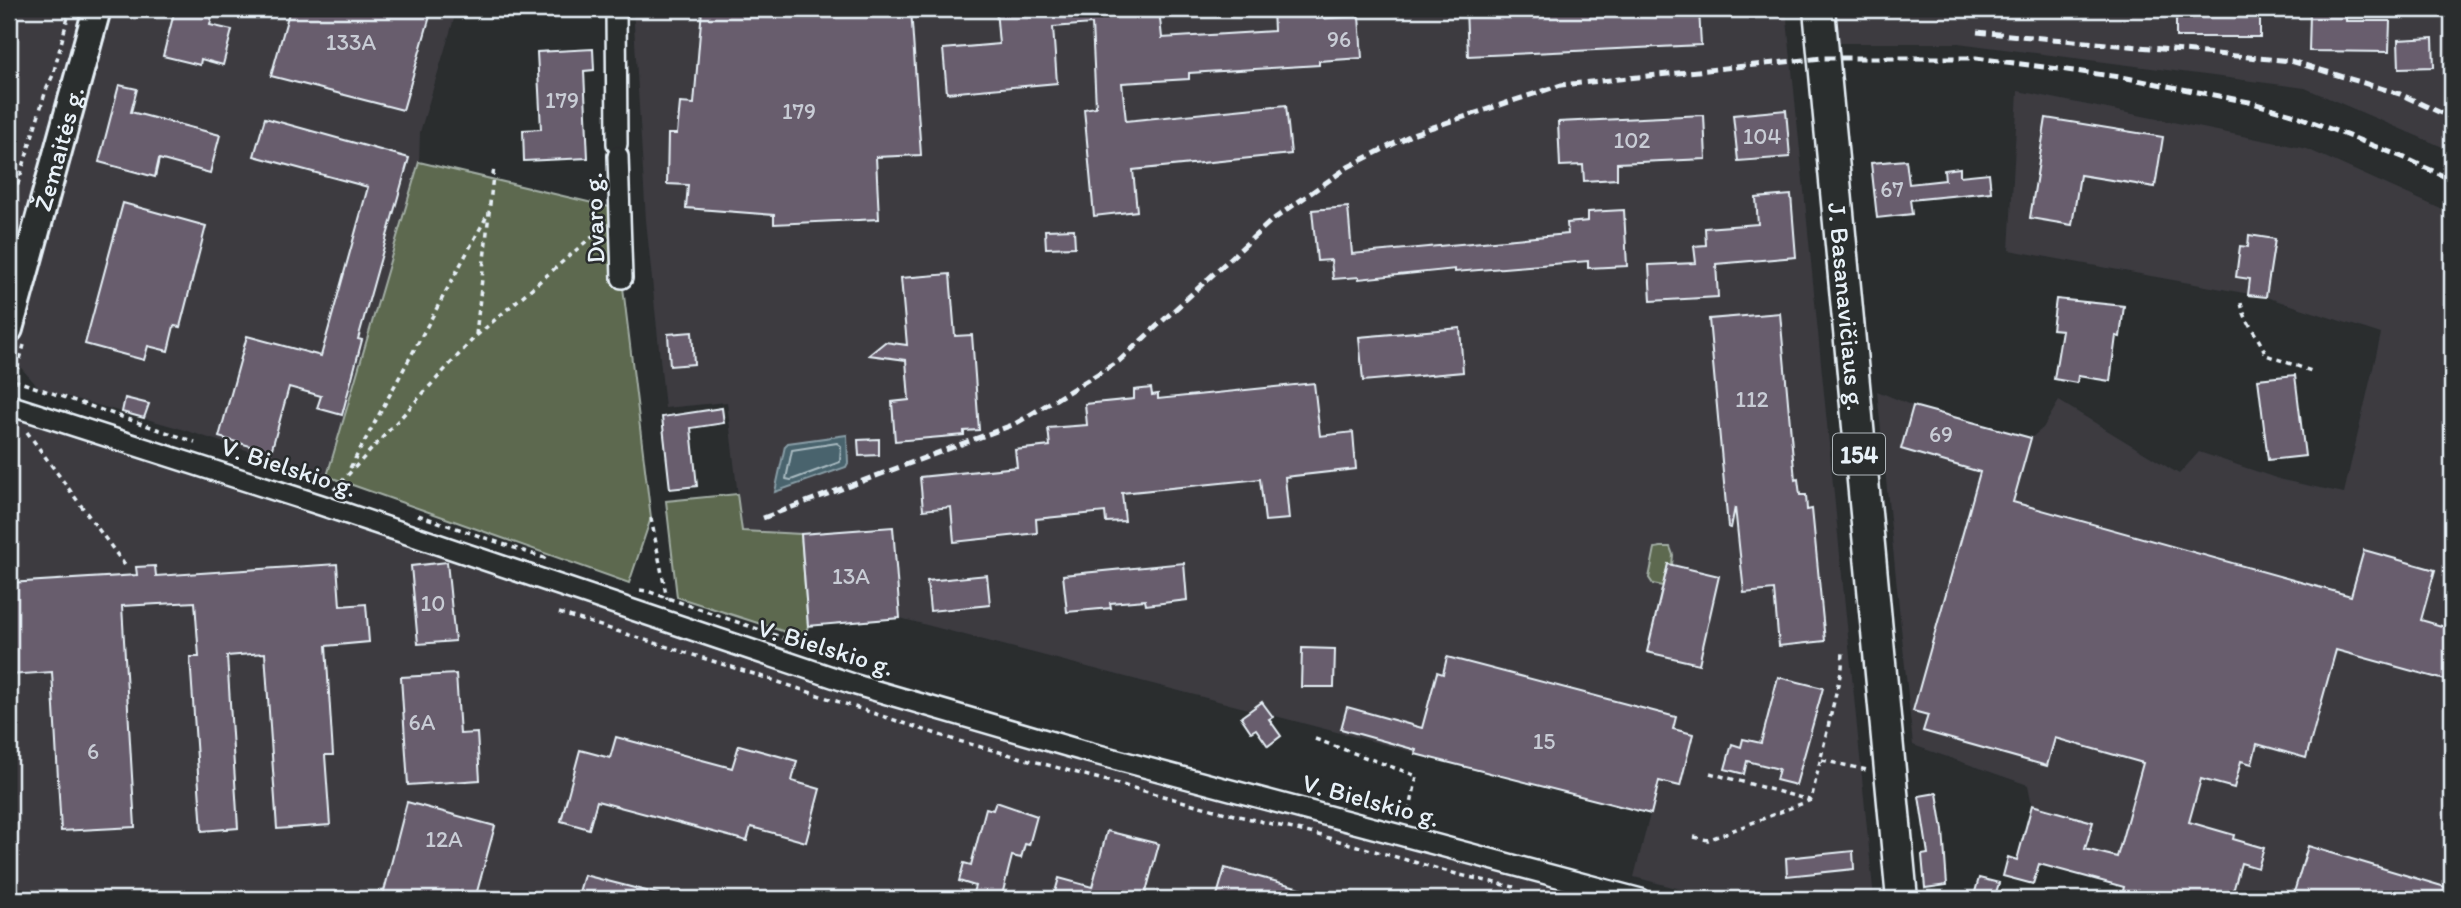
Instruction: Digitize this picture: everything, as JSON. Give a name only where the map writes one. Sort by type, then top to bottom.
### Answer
[{"type":"main road","name":"Žemaitės g.","points":[[9,329],[97,9]]},
{"type":"main road","name":"J. Basanavičiaus g.","points":[[1819,9],[1902,899]]},
{"type":"street","name":"Dvaro g.","points":[[616,9],[617,150],[622,278]]},
{"type":"street","name":"V. Bielskio g.","points":[[9,405],[321,505],[856,685],[1080,750],[1405,836],[1620,897],[1640,899]]},
{"type":"path","points":[[9,214],[46,90],[54,75],[69,9]]},
{"type":"path","points":[[475,337],[494,166]]},
{"type":"path","points":[[346,474],[488,214]]},
{"type":"path","points":[[321,505],[346,474],[475,337],[589,239],[619,222]]},
{"type":"path","points":[[2241,303],[2244,318],[2260,340],[2266,355],[2314,372]]},
{"type":"path","points":[[24,428],[127,568]]},
{"type":"path","points":[[651,519],[672,624]]},
{"type":"path","points":[[1811,800],[1822,760],[1843,652]]},
{"type":"path","points":[[1315,739],[1417,776],[1405,836]]},
{"type":"path","points":[[1822,760],[1890,775]]},
{"type":"path","points":[[1710,774],[1811,800]]},
{"type":"path","points":[[1695,837],[1708,840],[1811,800]]},
{"type":"shaded area","points":[[9,9],[97,9],[9,329]]},
{"type":"shaded area","points":[[108,9],[457,9],[420,132],[419,162],[327,476],[175,427],[40,389],[14,360]]},
{"type":"shaded area","points":[[633,9],[1786,9],[1874,899],[1719,899],[1634,877],[1650,814],[900,618],[893,527],[801,534],[742,531],[727,402],[665,408],[646,220]]},
{"type":"shaded area","points":[[1832,9],[2452,9],[2452,151],[2305,88],[1958,43],[1835,43]]},
{"type":"shaded area","points":[[2018,91],[2307,149],[2452,214],[2452,899],[2121,899],[2124,887],[2017,858],[2032,805],[2028,785],[1913,745],[1877,391],[1913,406],[2031,438],[2043,428],[2059,401],[2179,474],[2199,452],[2282,480],[2344,493],[2381,334],[2266,297],[2009,250]]},
{"type":"shaded area","points":[[9,405],[619,607],[1620,899],[9,899]]},
{"type":"green space","points":[[419,162],[618,209],[622,279],[651,518],[629,583],[327,476]]},
{"type":"green space","points":[[737,494],[742,531],[801,534],[808,626],[804,638],[677,597],[666,501]]},
{"type":"green space","points":[[1670,547],[1673,555],[1672,565],[1668,565],[1663,586],[1653,584],[1649,578],[1655,548]]},
{"type":"water","points":[[847,435],[846,467],[775,492],[785,446],[788,443]]},
{"type":"building","points":[[175,9],[214,9],[210,25],[232,30],[223,65],[201,59],[200,65],[163,56]]},
{"type":"building","points":[[290,9],[432,9],[403,110],[271,76]]},
{"type":"building","points":[[702,9],[911,9],[921,155],[876,157],[879,219],[774,224],[774,215],[686,208],[688,185],[667,184],[668,134],[677,134],[680,103],[694,104]]},
{"type":"building","points":[[996,9],[1159,9],[1162,38],[1274,31],[1273,9],[1316,9],[1316,19],[1359,16],[1362,58],[1319,61],[1319,65],[1189,73],[1189,79],[1122,83],[1126,121],[1286,105],[1291,154],[1133,170],[1137,211],[1094,216],[1084,109],[1096,107],[1092,24],[1053,27],[1057,83],[947,93],[943,49],[999,44]]},
{"type":"building","points":[[1466,9],[1699,9],[1701,45],[1468,56]]},
{"type":"building","points":[[2176,9],[2260,9],[2260,37],[2176,37]]},
{"type":"building","points":[[2310,13],[2346,14],[2346,21],[2390,21],[2389,52],[2309,51]]},
{"type":"building","points":[[2433,38],[2434,67],[2399,68],[2398,40]]},
{"type":"building","points":[[593,49],[594,70],[584,71],[588,158],[524,161],[523,130],[541,129],[537,52]]},
{"type":"building","points":[[119,85],[137,89],[131,112],[220,135],[210,173],[159,159],[155,177],[99,162]]},
{"type":"building","points":[[1786,110],[1790,157],[1738,161],[1733,115]]},
{"type":"building","points":[[1704,115],[1706,159],[1617,163],[1617,179],[1584,181],[1583,165],[1560,166],[1558,122]]},
{"type":"building","points":[[265,118],[409,158],[358,339],[362,340],[342,415],[317,408],[321,396],[289,387],[271,452],[219,437],[247,336],[321,356],[368,187],[254,156]]},
{"type":"building","points":[[2046,118],[2163,137],[2155,187],[2080,175],[2072,225],[2030,218]]},
{"type":"building","points":[[1906,160],[1909,184],[1945,180],[1944,170],[1960,168],[1960,176],[1989,173],[1991,192],[1910,200],[1912,214],[1877,218],[1871,163]]},
{"type":"building","points":[[1791,195],[1796,257],[1716,264],[1718,297],[1651,301],[1649,265],[1696,263],[1694,246],[1706,245],[1705,228],[1758,224],[1756,198]]},
{"type":"building","points":[[123,203],[206,226],[180,327],[174,326],[168,351],[148,346],[144,360],[85,344]]},
{"type":"building","points":[[1348,207],[1352,254],[1568,234],[1567,223],[1588,221],[1588,212],[1624,210],[1627,266],[1588,268],[1588,261],[1333,279],[1331,260],[1317,261],[1312,210]]},
{"type":"building","points":[[1074,229],[1075,247],[1046,248],[1045,230]]},
{"type":"building","points":[[2249,235],[2275,239],[2266,297],[2248,295],[2250,279],[2236,277],[2240,246],[2248,247]]},
{"type":"building","points":[[950,274],[955,336],[972,335],[979,430],[964,431],[964,435],[895,441],[892,402],[909,400],[906,360],[869,355],[885,342],[907,345],[901,278]]},
{"type":"building","points":[[2056,299],[2124,306],[2120,337],[2116,336],[2110,381],[2078,376],[2077,383],[2054,379],[2062,330],[2052,329]]},
{"type":"building","points":[[1780,313],[1795,480],[1798,479],[1800,495],[1806,495],[1807,510],[1812,509],[1825,641],[1779,646],[1774,590],[1744,593],[1735,507],[1731,528],[1728,527],[1709,319]]},
{"type":"building","points":[[1460,328],[1463,372],[1363,381],[1359,337]]},
{"type":"building","points":[[692,332],[694,364],[670,366],[668,334]]},
{"type":"building","points":[[2295,375],[2305,456],[2268,460],[2258,379]]},
{"type":"building","points":[[1314,383],[1320,436],[1353,432],[1356,469],[1285,477],[1289,519],[1265,521],[1260,479],[1122,493],[1125,521],[1106,522],[1105,512],[1036,519],[1037,533],[954,542],[951,507],[923,510],[920,477],[1017,467],[1015,450],[1050,446],[1048,428],[1087,425],[1085,404],[1134,399],[1134,390],[1151,388],[1152,395],[1158,394],[1158,399]]},
{"type":"building","points":[[125,398],[149,404],[144,418],[122,412]]},
{"type":"building","points":[[1913,406],[2031,438],[2013,502],[2351,596],[2364,550],[2435,570],[2421,620],[2452,629],[2452,654],[2445,680],[2336,650],[2306,758],[2257,744],[2252,764],[2241,761],[2234,788],[2201,779],[2189,822],[2234,835],[2233,839],[2264,848],[2258,868],[2241,863],[2231,899],[2121,899],[2124,887],[2039,864],[2033,884],[2003,876],[2008,857],[2017,860],[2032,805],[2093,822],[2085,849],[2117,857],[2143,763],[2055,738],[2047,766],[1923,731],[1928,715],[1913,711],[1980,472],[1901,449]]},
{"type":"building","points":[[722,408],[724,423],[691,428],[697,486],[670,489],[662,417]]},
{"type":"building","points":[[879,439],[879,455],[859,456],[858,440]]},
{"type":"building","points":[[893,527],[900,618],[808,626],[801,534]]},
{"type":"building","points":[[447,562],[455,641],[418,644],[411,566]]},
{"type":"building","points":[[1184,563],[1187,600],[1146,605],[1145,600],[1110,603],[1111,608],[1067,612],[1063,575]]},
{"type":"building","points":[[337,564],[340,606],[366,604],[369,642],[326,646],[333,755],[325,755],[330,825],[277,829],[265,653],[227,656],[238,828],[202,831],[190,657],[199,657],[195,602],[122,606],[135,827],[61,831],[52,672],[9,675],[9,583],[137,575],[136,567],[155,566],[156,576]]},
{"type":"building","points":[[1668,564],[1719,576],[1699,664],[1647,652]]},
{"type":"building","points":[[987,575],[990,605],[930,611],[927,581]]},
{"type":"building","points":[[1302,648],[1335,649],[1334,687],[1301,687]]},
{"type":"building","points":[[1447,657],[1676,717],[1673,729],[1693,734],[1680,786],[1659,781],[1651,814],[1415,754],[1416,750],[1341,729],[1347,707],[1422,728],[1437,672],[1443,674]]},
{"type":"building","points":[[456,674],[460,734],[477,733],[480,780],[408,785],[401,677]]},
{"type":"building","points":[[1778,677],[1823,688],[1796,785],[1776,780],[1779,769],[1747,761],[1744,774],[1725,769],[1732,744],[1741,747],[1743,739],[1761,743]]},
{"type":"building","points":[[1262,702],[1273,717],[1269,719],[1281,736],[1268,746],[1256,729],[1251,732],[1241,717]]},
{"type":"building","points":[[616,737],[732,768],[739,745],[797,761],[792,781],[820,789],[806,842],[751,827],[747,841],[597,801],[589,829],[561,821],[580,750],[610,758]]},
{"type":"building","points":[[1937,793],[1947,885],[1925,888],[1922,855],[1928,854],[1919,796]]},
{"type":"building","points":[[407,802],[495,826],[475,899],[382,899]]},
{"type":"building","points":[[996,802],[1037,816],[1029,845],[1025,844],[1021,858],[1012,856],[1001,899],[971,899],[975,886],[959,881],[964,863],[971,865],[986,808],[993,810]]},
{"type":"building","points":[[1107,831],[1159,844],[1144,899],[1053,899],[1059,878],[1092,887]]},
{"type":"building","points":[[2308,846],[2452,889],[2452,899],[2292,899]]},
{"type":"building","points":[[1853,851],[1854,869],[1787,876],[1786,858]]},
{"type":"building","points":[[1225,868],[1323,894],[1322,899],[1216,899]]},
{"type":"building","points":[[584,875],[658,894],[657,899],[577,899]]},
{"type":"building","points":[[1979,878],[1999,883],[1994,899],[1973,899]]},
{"type":"railway","points":[[1977,32],[2291,61],[2400,94],[2452,118]]},
{"type":"railway","points":[[763,518],[1015,424],[1119,361],[1271,221],[1348,167],[1415,133],[1561,85],[1823,58],[1976,58],[2127,78],[2249,102],[2292,114],[2405,158],[2452,180]]}]
